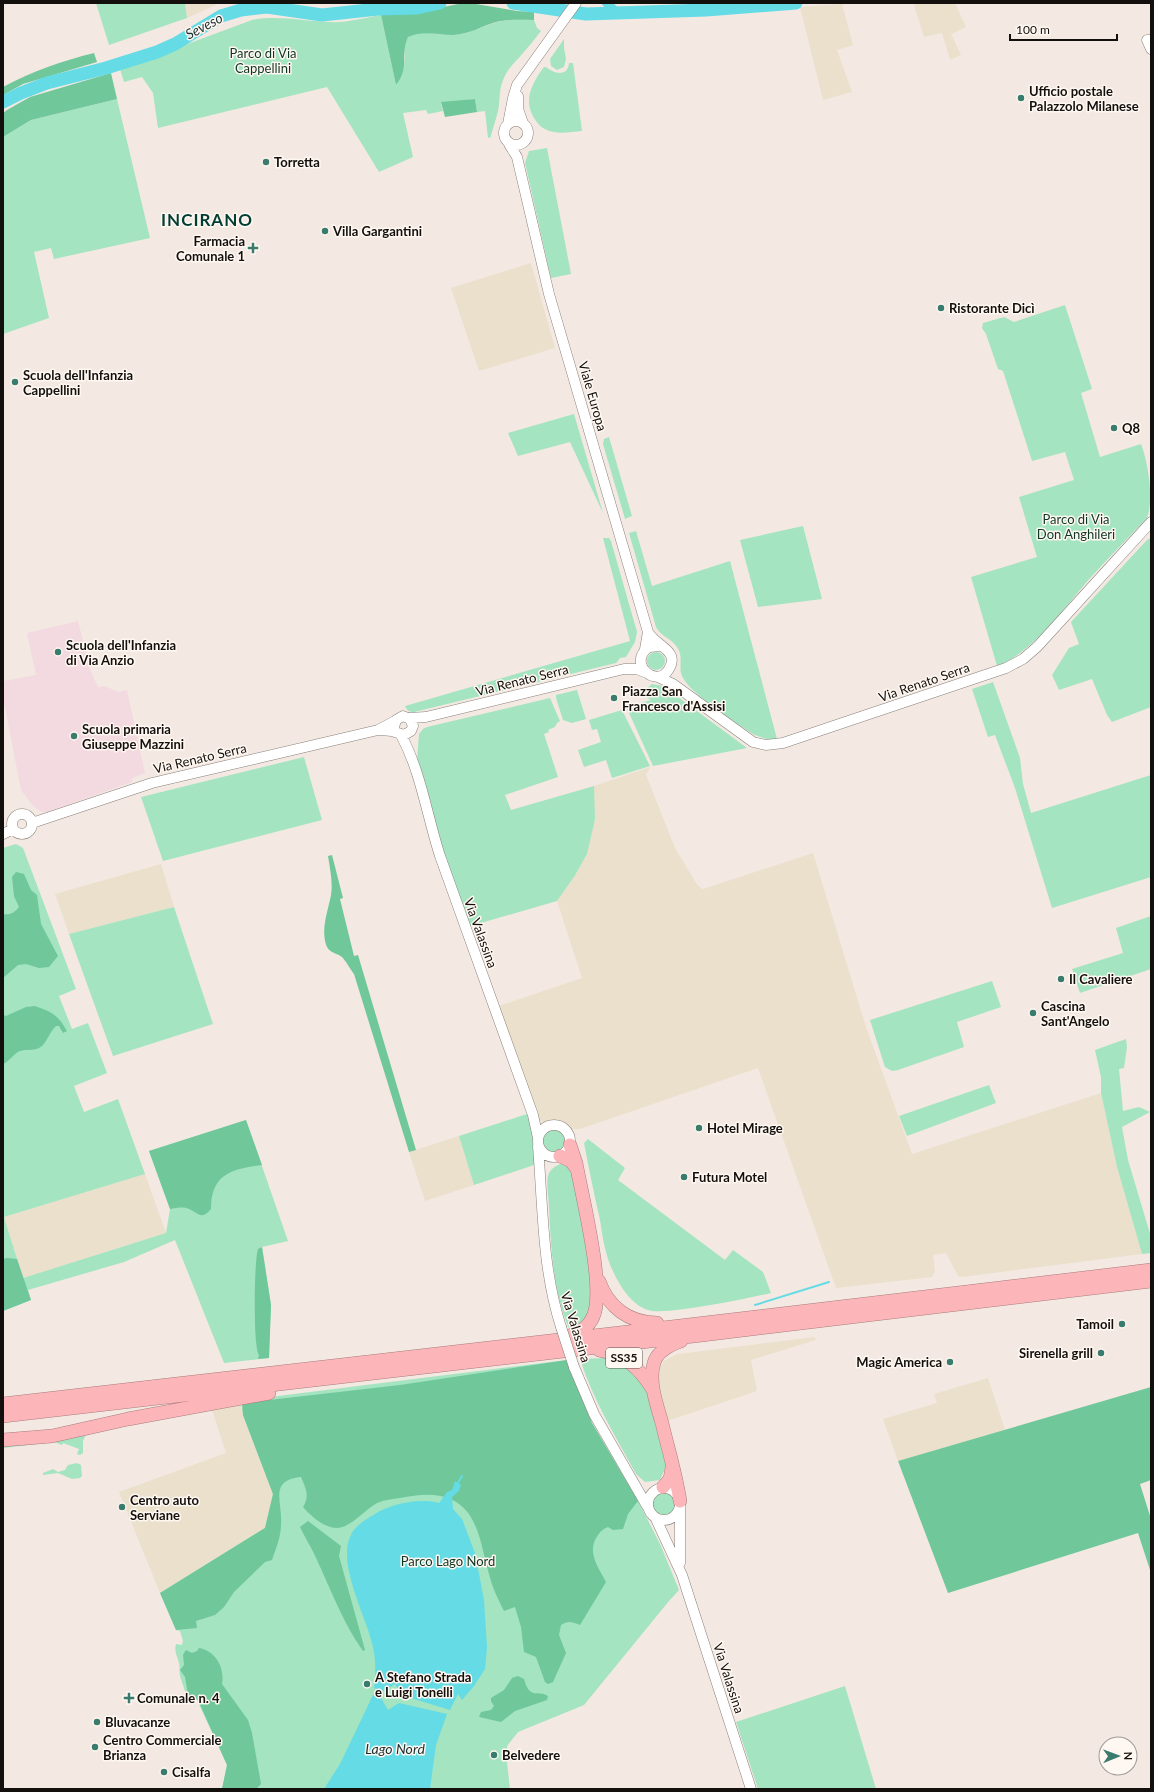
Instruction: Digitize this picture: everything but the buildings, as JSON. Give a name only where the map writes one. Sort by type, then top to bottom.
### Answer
[{"type":"highway","points":[[570,1145],[577,1169],[596,1273],[600,1286],[610,1303],[628,1317],[645,1323],[673,1322],[680,1326]]},
{"type":"highway","points":[[557,1156],[571,1161],[577,1169]]},
{"type":"highway","points":[[560,1333],[680,1326],[1151,1270]]},
{"type":"highway","points":[[3,1404],[584,1329],[591,1321],[596,1307],[596,1273]]},
{"type":"highway","points":[[3,1416],[1151,1281]]},
{"type":"highway","points":[[680,1504],[654,1391],[652,1370],[657,1356],[662,1351],[676,1343],[702,1335]]},
{"type":"highway","name":"SS35","points":[[579,1349],[606,1351],[626,1359],[642,1372],[654,1391]]},
{"type":"highway","points":[[3,1440],[52,1436],[128,1419],[297,1389],[407,1375],[419,1368]]},
{"type":"highway","points":[[659,1488],[670,1479],[672,1466]]},
{"type":"street","points":[[522,78],[518,104],[519,114],[529,133],[527,140],[517,146],[509,144],[504,134],[508,124],[515,91],[522,78],[576,3]]},
{"type":"street","points":[[508,124],[516,121],[523,122]]},
{"type":"street","name":"Viale Europa","points":[[519,166],[524,143]]},
{"type":"street","name":"Viale Europa","points":[[509,144],[517,157],[549,294],[648,632],[661,646]]},
{"type":"street","name":"Via Renato Serra","points":[[658,677],[679,688],[753,742],[766,745],[784,743],[1006,668],[1023,659],[1031,653],[1101,576],[1147,530],[1151,522]]},
{"type":"street","name":"Viale Europa","points":[[643,653],[648,632]]},
{"type":"street","points":[[671,665],[665,674],[658,677],[647,673],[641,664],[643,653],[652,646],[661,646],[670,653],[672,675],[679,688]]},
{"type":"street","name":"Via Renato Serra","points":[[624,669],[635,663],[643,653]]},
{"type":"street","name":"Via Renato Serra","points":[[409,718],[426,717],[624,669],[637,669],[647,673]]},
{"type":"street","points":[[400,717],[409,718],[412,723],[412,730],[406,735],[399,734],[394,727],[395,722],[400,717]]},
{"type":"street","name":"Via Renato Serra","points":[[412,730],[426,717]]},
{"type":"street","name":"Via Renato Serra","points":[[32,823],[152,782],[378,730],[395,722]]},
{"type":"street","name":"Via Renato Serra","points":[[378,730],[399,734]]},
{"type":"street","name":"Via Valassina","points":[[412,730],[412,757],[429,822],[533,1115],[538,1142],[547,1266],[560,1333],[594,1414],[647,1506]]},
{"type":"street","name":"Via Valassina","points":[[399,734],[412,757]]},
{"type":"street","points":[[17,814],[24,814],[28,816],[32,823],[30,829],[25,834],[19,834],[13,829],[12,821],[17,814]]},
{"type":"street","points":[[3,834],[13,829]]},
{"type":"street","points":[[533,1115],[539,1122],[548,1126]]},
{"type":"street","points":[[540,1171],[546,1161],[566,1152],[570,1145],[570,1136],[559,1126],[548,1126],[542,1128],[538,1142],[543,1153],[557,1156]]},
{"type":"street","name":"Via Valassina","points":[[631,1477],[644,1488],[659,1488]]},
{"type":"street","points":[[659,1488],[673,1490],[680,1504],[675,1516],[662,1520],[651,1514],[647,1506],[649,1496],[659,1488]]},
{"type":"street","name":"Via Valassina","points":[[680,1504],[680,1556],[682,1575]]},
{"type":"street","name":"Via Valassina","points":[[656,1518],[682,1575],[751,1789]]},
{"type":"shaded area","points":[[185,3],[220,3],[187,18]]},
{"type":"shaded area","points":[[919,3],[955,3],[966,27],[951,34],[961,55],[950,60],[942,33],[924,37],[914,5]]},
{"type":"shaded area","points":[[842,4],[853,45],[837,50],[852,92],[823,100],[800,7]]},
{"type":"shaded area","points":[[531,263],[555,348],[479,371],[451,288]]},
{"type":"shaded area","name":"Scuola primaria Giuseppe Mazzini","points":[[78,621],[91,672],[98,687],[105,686],[118,692],[127,690],[145,773],[132,778],[132,782],[47,812],[42,812],[34,807],[21,790],[3,697],[3,681],[36,675],[27,633]]},
{"type":"shaded area","points":[[650,767],[646,775],[675,848],[698,886],[703,889],[813,853],[866,1027],[912,1154],[1101,1093],[1117,1167],[1142,1254],[962,1277],[958,1276],[946,1253],[933,1255],[935,1271],[932,1277],[836,1288],[758,1068],[580,1129],[569,1129],[537,1119],[496,1007],[582,978],[557,901],[574,877],[587,854],[594,786]]},
{"type":"shaded area","points":[[161,864],[174,907],[69,934],[55,894]]},
{"type":"shaded area","points":[[459,1136],[474,1185],[425,1201],[409,1152]]},
{"type":"shaded area","points":[[145,1174],[166,1233],[23,1278],[4,1217]]},
{"type":"shaded area","points":[[815,1337],[816,1340],[751,1360],[757,1391],[664,1422],[658,1384],[660,1368],[664,1361],[671,1357],[678,1354]]},
{"type":"shaded area","points":[[988,1378],[1005,1430],[898,1461],[883,1419],[937,1403],[934,1394]]},
{"type":"shaded area","points":[[242,1403],[243,1415],[273,1494],[265,1528],[160,1593],[119,1492],[226,1453],[211,1407]]},
{"type":"green space","points":[[96,3],[185,3],[187,18],[109,45]]},
{"type":"green space","points":[[470,3],[517,11],[534,12],[534,20],[501,21],[471,32],[454,35],[425,33],[408,37],[405,49],[403,73],[396,85],[381,15],[429,10]]},
{"type":"green space","name":"Parco di Via Cappellini","points":[[381,15],[396,85],[403,68],[405,58],[405,42],[408,37],[412,35],[417,33],[430,33],[456,35],[467,33],[502,21],[534,20],[537,28],[541,31],[511,66],[504,78],[500,90],[498,111],[491,137],[488,138],[485,111],[477,112],[475,99],[441,103],[443,111],[428,114],[426,110],[403,113],[413,157],[379,172],[327,87],[158,128],[153,93],[142,77],[124,82],[120,69],[252,20],[281,18],[342,22]]},
{"type":"green space","points":[[564,39],[566,59],[564,67],[557,70],[551,66],[550,59]]},
{"type":"green space","points":[[94,53],[97,62],[23,84],[3,95],[3,87],[25,76],[70,59]]},
{"type":"green space","points":[[569,63],[573,63],[582,131],[563,133],[549,131],[543,128],[534,118],[529,105],[530,92],[544,67],[560,73],[566,71]]},
{"type":"green space","points":[[111,73],[117,99],[31,120],[3,137],[3,113],[7,110],[30,97]]},
{"type":"green space","points":[[117,99],[150,238],[54,259],[51,248],[34,252],[49,318],[3,334],[3,137],[31,120]]},
{"type":"green space","points":[[475,99],[477,112],[445,117],[441,102]]},
{"type":"green space","points":[[547,148],[571,274],[551,278],[525,163],[529,151]]},
{"type":"green space","name":"Parco di Via Don Anghileri","points":[[1065,305],[1092,389],[1081,393],[1100,457],[1141,444],[1146,460],[1149,481],[1149,510],[1147,518],[1092,576],[1049,627],[1024,650],[997,666],[971,577],[1037,557],[1019,497],[1074,480],[1065,452],[1032,461],[1003,371],[998,369],[986,334],[982,328],[983,323],[1004,317],[1014,322]]},
{"type":"green space","points":[[574,414],[603,513],[570,442],[518,456],[508,433]]},
{"type":"green space","points":[[609,437],[632,516],[625,519],[603,444],[604,439]]},
{"type":"green space","points":[[803,526],[822,599],[758,607],[740,540]]},
{"type":"green space","points":[[636,531],[652,586],[730,561],[777,739],[766,739],[755,735],[704,700],[686,683],[681,673],[681,658],[677,647],[656,627],[629,533]]},
{"type":"green space","points":[[603,538],[609,538],[611,541],[637,632],[635,642],[626,657],[620,658],[616,663],[414,712],[407,709],[405,706],[630,641]]},
{"type":"green space","points":[[1151,538],[1151,707],[1112,722],[1107,715],[1092,679],[1059,690],[1052,675],[1069,648],[1079,644],[1071,622],[1147,540]]},
{"type":"green space","points":[[652,652],[660,652],[665,657],[663,668],[660,670],[652,670],[647,665],[647,657]]},
{"type":"green space","points":[[993,682],[1020,758],[1023,784],[1031,813],[1151,775],[1151,877],[1052,908],[1015,788],[995,735],[988,737],[972,689]]},
{"type":"green space","points":[[652,684],[663,686],[747,748],[653,766],[625,704],[630,706],[651,700],[644,696],[642,692]]},
{"type":"green space","points":[[577,690],[586,719],[572,723],[563,720],[556,695]]},
{"type":"green space","points":[[550,698],[560,721],[555,727],[548,730],[549,732],[544,734],[558,777],[505,795],[511,810],[594,786],[595,819],[587,854],[574,877],[557,901],[467,927],[435,835],[417,761],[419,734],[427,727]]},
{"type":"green space","points":[[622,710],[650,766],[612,778],[606,760],[584,767],[578,750],[601,742],[597,729],[592,730],[589,720]]},
{"type":"green space","points":[[304,757],[322,820],[163,861],[141,797]]},
{"type":"green space","points":[[16,844],[23,848],[76,989],[59,996],[72,1029],[88,1023],[107,1073],[74,1086],[84,1112],[118,1099],[145,1174],[4,1217],[23,1278],[166,1233],[170,1209],[149,1151],[246,1120],[288,1241],[262,1247],[271,1305],[269,1358],[224,1363],[175,1240],[124,1262],[28,1290],[31,1300],[3,1311],[3,848]]},
{"type":"green space","points":[[332,855],[343,898],[340,899],[354,956],[358,955],[416,1150],[409,1152],[354,974],[342,957],[328,949],[325,941],[324,928],[332,890],[328,856]]},
{"type":"green space","points":[[16,872],[24,874],[31,890],[37,895],[41,924],[58,956],[49,967],[39,968],[26,964],[18,965],[3,978],[3,914],[12,913],[19,907],[14,896],[12,877]]},
{"type":"green space","points":[[174,907],[213,1024],[113,1056],[69,934]]},
{"type":"green space","points":[[1151,916],[1151,969],[1080,993],[1072,969],[1123,953],[1116,928]]},
{"type":"green space","points":[[992,981],[1001,1007],[957,1022],[964,1047],[898,1070],[892,1071],[885,1067],[870,1020]]},
{"type":"green space","points":[[35,1006],[54,1015],[61,1021],[67,1031],[63,1033],[59,1026],[56,1026],[42,1046],[39,1048],[20,1051],[3,1064],[3,1015],[6,1016],[26,1007]]},
{"type":"green space","points":[[1126,1039],[1127,1047],[1124,1068],[1119,1069],[1123,1111],[1139,1107],[1150,1112],[1122,1127],[1128,1160],[1151,1237],[1151,1253],[1142,1254],[1117,1167],[1101,1093],[1101,1077],[1095,1050]]},
{"type":"green space","points":[[989,1085],[996,1103],[907,1136],[899,1116]]},
{"type":"green space","points":[[527,1114],[533,1132],[537,1164],[474,1185],[459,1136]]},
{"type":"green space","points":[[246,1120],[262,1165],[233,1171],[225,1175],[215,1188],[212,1197],[211,1209],[204,1215],[190,1209],[170,1209],[149,1151]]},
{"type":"green space","points":[[554,1129],[562,1133],[566,1141],[562,1149],[554,1153],[546,1149],[542,1141],[546,1133]]},
{"type":"green space","points":[[588,1139],[625,1168],[618,1180],[725,1260],[733,1250],[763,1272],[771,1293],[708,1306],[671,1311],[648,1310],[634,1302],[618,1281],[604,1245],[584,1143]]},
{"type":"green space","points":[[561,1164],[566,1165],[572,1172],[591,1270],[591,1307],[586,1320],[570,1331],[564,1316],[556,1286],[547,1187],[547,1179],[550,1171]]},
{"type":"green space","points":[[262,1247],[271,1305],[269,1358],[258,1359],[259,1355],[257,1349],[255,1321],[255,1286],[258,1249]]},
{"type":"green space","points":[[3,1259],[17,1259],[31,1300],[3,1311]]},
{"type":"green space","points":[[605,1358],[620,1362],[633,1370],[647,1393],[666,1466],[660,1480],[645,1482],[636,1474],[591,1389],[580,1359]]},
{"type":"green space","name":"Parco Lago Nord","points":[[567,1360],[592,1423],[638,1501],[660,1544],[679,1590],[584,1705],[518,1732],[507,1746],[510,1789],[222,1789],[227,1765],[197,1700],[187,1698],[180,1676],[175,1649],[176,1644],[182,1645],[183,1641],[180,1631],[176,1630],[160,1593],[265,1528],[273,1494],[243,1415],[242,1403],[270,1397]]},
{"type":"green space","points":[[567,1360],[592,1423],[638,1501],[628,1514],[623,1529],[613,1530],[608,1527],[601,1531],[595,1541],[593,1547],[594,1559],[606,1582],[580,1625],[566,1622],[561,1625],[559,1635],[566,1653],[553,1682],[548,1684],[545,1682],[536,1657],[524,1652],[521,1627],[515,1607],[504,1611],[495,1593],[479,1536],[473,1521],[469,1514],[455,1501],[429,1495],[391,1499],[377,1503],[352,1522],[336,1528],[326,1526],[303,1507],[307,1496],[301,1477],[291,1479],[284,1483],[281,1488],[279,1494],[281,1529],[272,1560],[265,1562],[234,1592],[224,1607],[215,1615],[196,1621],[197,1628],[176,1630],[160,1593],[265,1528],[273,1494],[243,1415],[242,1403],[400,1385]]},
{"type":"green space","points":[[1151,1387],[1151,1480],[1140,1484],[1151,1519],[1151,1573],[1138,1533],[948,1593],[898,1461]]},
{"type":"green space","points":[[86,1434],[83,1441],[83,1453],[80,1455],[77,1454],[79,1449],[63,1443],[62,1445],[54,1442],[3,1448],[3,1445]]},
{"type":"green space","points":[[77,1463],[81,1465],[82,1476],[80,1478],[72,1479],[58,1473],[43,1475],[43,1473],[53,1469],[58,1472],[65,1470],[68,1465]]},
{"type":"green space","points":[[664,1492],[669,1493],[675,1499],[675,1509],[669,1515],[664,1516],[659,1515],[653,1509],[652,1504],[653,1499],[659,1493]]},
{"type":"green space","points":[[308,1521],[341,1546],[339,1556],[365,1650],[363,1651],[343,1618],[300,1527]]},
{"type":"green space","points":[[199,1648],[215,1656],[221,1666],[223,1678],[222,1684],[248,1720],[252,1733],[261,1784],[256,1789],[222,1789],[227,1765],[198,1700],[188,1695],[185,1677],[180,1670],[184,1665],[183,1655],[186,1650],[192,1653],[197,1651]]},
{"type":"green space","points":[[518,1676],[524,1679],[529,1690],[534,1693],[541,1693],[548,1696],[547,1700],[515,1711],[501,1722],[479,1717],[481,1712],[491,1710],[494,1706],[491,1698],[504,1690],[512,1678]]},
{"type":"green space","points":[[845,1686],[876,1789],[758,1789],[736,1722]]},
{"type":"water","name":"Lago Nord","points":[[455,1481],[461,1485],[459,1491],[452,1497],[453,1509],[462,1519],[475,1553],[484,1600],[487,1648],[485,1669],[474,1686],[462,1700],[458,1694],[450,1710],[401,1695],[395,1684],[384,1691],[374,1688],[374,1654],[369,1631],[350,1575],[347,1561],[347,1548],[352,1533],[367,1519],[380,1511],[409,1502],[424,1501],[439,1503],[447,1492],[452,1490]]},
{"type":"water","name":"Lago Nord","points":[[373,1695],[381,1698],[388,1710],[399,1703],[447,1714],[436,1745],[430,1789],[324,1789],[340,1764]]},
{"type":"waterway","name":"Seveso","points":[[3,102],[47,83],[106,68],[157,52],[175,44],[221,16],[241,10],[267,7],[322,15],[378,9],[417,8],[440,3]]},
{"type":"waterway","name":"Seveso","points":[[513,3],[586,14],[706,10],[796,3]]},
{"type":"waterway","points":[[606,3],[619,13]]},
{"type":"waterway","points":[[755,1305],[829,1282]]},
{"type":"waterway","points":[[458,1483],[462,1476]]},
{"type":"place","name":"Ufficio postale Palazzolo Milanese","points":[[1021,98]]},
{"type":"place","name":"Torretta","points":[[266,162]]},
{"type":"place","name":"Villa Gargantini","points":[[325,231]]},
{"type":"place","name":"Farmacia Comunale 1","points":[[253,248]]},
{"type":"place","name":"Ristorante Dicì","points":[[941,308]]},
{"type":"place","name":"Scuola dell'Infanzia Cappellini","points":[[15,382]]},
{"type":"place","name":"Q8","points":[[1114,428]]},
{"type":"place","name":"Scuola dell'Infanzia di Via Anzio","points":[[58,652]]},
{"type":"place","name":"Piazza San Francesco d'Assisi","points":[[614,698]]},
{"type":"place","name":"Scuola primaria Giuseppe Mazzini","points":[[74,736]]},
{"type":"place","name":"Il Cavaliere","points":[[1061,979]]},
{"type":"place","name":"Cascina Sant'Angelo","points":[[1033,1013]]},
{"type":"place","name":"Hotel Mirage","points":[[699,1128]]},
{"type":"place","name":"Futura Motel","points":[[684,1177]]},
{"type":"place","name":"Tamoil","points":[[1122,1324]]},
{"type":"place","name":"Sirenella grill","points":[[1101,1353]]},
{"type":"place","name":"Magic America","points":[[950,1362]]},
{"type":"place","name":"Centro auto Serviane","points":[[122,1507]]},
{"type":"place","name":"A Stefano Strada e Luigi Tonelli","points":[[367,1684]]},
{"type":"place","name":"Comunale n. 4","points":[[129,1698]]},
{"type":"place","name":"Bluvacanze","points":[[97,1722]]},
{"type":"place","name":"Centro Commerciale Brianza","points":[[95,1747]]},
{"type":"place","name":"Belvedere","points":[[494,1755]]},
{"type":"place","name":"Cisalfa","points":[[164,1772]]},
{"type":"district","name":"INCIRANO","points":[[207,220]]}]
